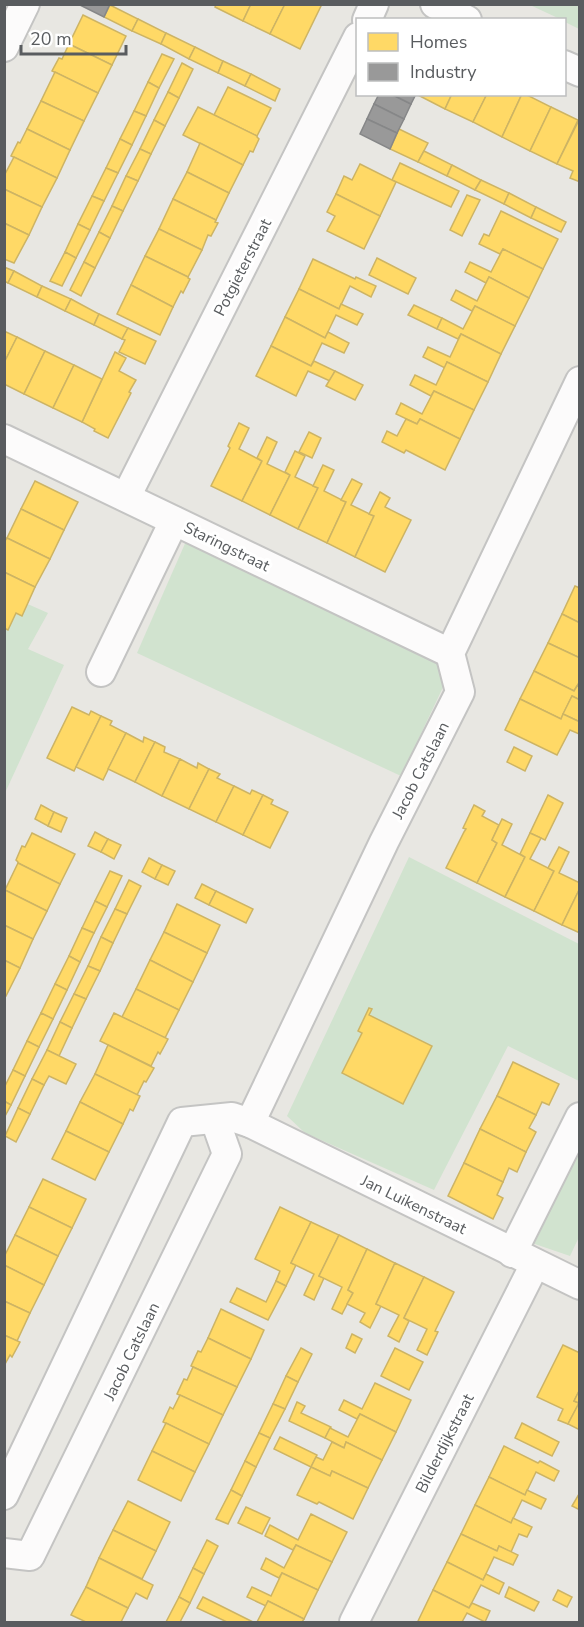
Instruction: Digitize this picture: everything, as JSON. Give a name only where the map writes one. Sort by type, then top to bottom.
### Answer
[{"type":"street","points":[[4,46],[25,4]]},
{"type":"street","points":[[368,18],[374,4]]},
{"type":"street","points":[[435,4],[463,18]]},
{"type":"street","name":"Potgieterstraat","points":[[126,496],[356,40]]},
{"type":"street","points":[[450,653],[579,381]]},
{"type":"street","name":"Staringstraat","points":[[4,439],[450,653]]},
{"type":"street","points":[[101,672],[174,521]]},
{"type":"street","name":"Jacob Catslaan","points":[[250,1123],[384,842],[460,692],[450,653]]},
{"type":"street","points":[[4,1495],[182,1122],[232,1117],[250,1123]]},
{"type":"street","name":"Bilderdijkstraat","points":[[354,1623],[524,1258],[579,1117]]},
{"type":"street","name":"Jacob Catslaan","points":[[4,1553],[30,1556],[227,1154],[215,1120]]},
{"type":"street","name":"Jan Luikenstraat","points":[[250,1123],[579,1285]]},
{"type":"green space","points":[[530,5],[579,5],[579,29],[566,22],[566,18],[558,18]]},
{"type":"green space","points":[[187,539],[437,660],[445,683],[401,776],[137,653]]},
{"type":"green space","points":[[5,594],[48,613],[28,649],[64,665],[5,793]]},
{"type":"green space","points":[[409,857],[579,944],[579,1081],[508,1046],[434,1190],[305,1133],[287,1116]]},
{"type":"green space","points":[[579,1139],[579,1237],[570,1256],[532,1243]]},
{"type":"building: Homes","points":[[216,4],[251,4],[243,21],[215,7]]},
{"type":"building: Homes","points":[[251,4],[285,4],[270,34],[243,21]]},
{"type":"building: Homes","points":[[285,4],[318,4],[321,6],[300,49],[270,34]]},
{"type":"building: Homes","points":[[110,5],[138,19],[132,31],[104,17]]},
{"type":"building: Homes","points":[[83,15],[126,36],[112,65],[69,44]]},
{"type":"building: Homes","points":[[138,19],[166,33],[161,44],[132,31]]},
{"type":"building: Homes","points":[[166,33],[195,47],[189,59],[161,44]]},
{"type":"building: Homes","points":[[69,44],[112,65],[98,93],[52,71],[59,58],[62,59]]},
{"type":"building: Homes","points":[[195,47],[223,61],[218,73],[189,59]]},
{"type":"building: Homes","points":[[162,54],[174,59],[159,88],[148,82]]},
{"type":"building: Homes","points":[[223,61],[251,74],[245,86],[218,73]]},
{"type":"building: Homes","points":[[182,63],[193,69],[179,98],[168,92]]},
{"type":"building: Homes","points":[[55,72],[98,93],[84,121],[41,101]]},
{"type":"building: Homes","points":[[251,74],[280,89],[275,101],[245,86]]},
{"type":"building: Homes","points":[[148,82],[159,88],[146,116],[134,111]]},
{"type":"building: Homes","points":[[228,87],[271,108],[257,136],[214,115]]},
{"type":"building: Homes","points":[[168,92],[179,98],[165,126],[154,120]]},
{"type":"building: Homes","points":[[420,96],[451,96],[445,109]]},
{"type":"building: Homes","points":[[451,96],[486,96],[473,122],[445,109]]},
{"type":"building: Homes","points":[[486,96],[521,96],[502,137],[473,122]]},
{"type":"building: Homes","points":[[521,96],[529,96],[551,107],[530,151],[502,137]]},
{"type":"building: Homes","points":[[41,101],[84,121],[70,150],[27,129]]},
{"type":"building: Homes","points":[[198,107],[257,136],[259,139],[253,152],[250,151],[243,165],[183,135]]},
{"type":"building: Homes","points":[[551,107],[578,120],[557,164],[530,151]]},
{"type":"building: Homes","points":[[134,111],[146,116],[132,145],[120,139]]},
{"type":"building: Homes","points":[[580,118],[580,182],[570,178],[573,171],[557,164]]},
{"type":"building: Homes","points":[[154,120],[165,126],[151,154],[140,149]]},
{"type":"building: Homes","points":[[27,129],[70,150],[57,178],[11,156]]},
{"type":"building: Homes","points":[[399,129],[428,143],[418,162],[390,149]]},
{"type":"building: Homes","points":[[120,139],[132,145],[118,173],[106,168]]},
{"type":"building: Homes","points":[[200,143],[243,165],[229,193],[187,172]]},
{"type":"building: Homes","points":[[140,149],[151,154],[138,181],[126,176]]},
{"type":"building: Homes","points":[[424,151],[452,165],[447,176],[418,162]]},
{"type":"building: Homes","points":[[14,157],[57,178],[42,207],[4,189],[4,176]]},
{"type":"building: Homes","points":[[400,163],[459,191],[451,207],[392,180]]},
{"type":"building: Homes","points":[[360,164],[396,182],[380,216],[336,194],[344,176],[352,180]]},
{"type":"building: Homes","points":[[452,165],[481,180],[475,190],[447,176]]},
{"type":"building: Homes","points":[[106,168],[118,173],[104,201],[92,196]]},
{"type":"building: Homes","points":[[187,172],[229,193],[216,220],[173,199]]},
{"type":"building: Homes","points":[[126,176],[138,181],[123,211],[112,206]]},
{"type":"building: Homes","points":[[481,180],[509,193],[504,204],[475,190]]},
{"type":"building: Homes","points":[[4,189],[42,207],[29,235],[4,223]]},
{"type":"building: Homes","points":[[509,193],[536,207],[531,218],[504,204]]},
{"type":"building: Homes","points":[[336,194],[380,216],[364,249],[327,231],[335,216],[327,212]]},
{"type":"building: Homes","points":[[467,195],[480,200],[462,236],[450,230]]},
{"type":"building: Homes","points":[[92,196],[104,201],[90,230],[78,224]]},
{"type":"building: Homes","points":[[173,199],[218,223],[211,236],[208,235],[202,250],[159,229]]},
{"type":"building: Homes","points":[[112,206],[123,211],[110,238],[99,232]]},
{"type":"building: Homes","points":[[536,207],[566,222],[561,232],[531,218]]},
{"type":"building: Homes","points":[[501,211],[558,239],[543,269],[503,249],[500,254],[479,244],[484,234],[489,236]]},
{"type":"building: Homes","points":[[4,223],[29,235],[14,263],[4,259]]},
{"type":"building: Homes","points":[[78,224],[90,230],[76,258],[65,252]]},
{"type":"building: Homes","points":[[159,229],[202,250],[188,277],[145,256]]},
{"type":"building: Homes","points":[[99,232],[110,238],[95,268],[84,262]]},
{"type":"building: Homes","points":[[503,249],[543,269],[529,298],[489,277],[486,283],[465,272],[470,262],[491,272]]},
{"type":"building: Homes","points":[[65,252],[76,258],[62,286],[50,281]]},
{"type":"building: Homes","points":[[145,256],[190,279],[173,307],[131,285]]},
{"type":"building: Homes","points":[[377,258],[416,278],[408,294],[369,275]]},
{"type":"building: Homes","points":[[313,259],[355,279],[356,277],[376,286],[371,297],[350,286],[339,309],[299,289]]},
{"type":"building: Homes","points":[[84,262],[95,268],[81,296],[70,290]]},
{"type":"building: Homes","points":[[4,267],[14,271],[8,283],[4,281]]},
{"type":"building: Homes","points":[[14,271],[42,286],[37,297],[8,283]]},
{"type":"building: Homes","points":[[489,277],[529,298],[515,326],[475,306],[472,311],[451,300],[456,290],[477,301]]},
{"type":"building: Homes","points":[[131,285],[173,307],[160,335],[117,314]]},
{"type":"building: Homes","points":[[42,286],[71,299],[65,311],[37,297]]},
{"type":"building: Homes","points":[[299,289],[339,309],[341,304],[363,314],[357,325],[336,315],[325,338],[285,317]]},
{"type":"building: Homes","points":[[71,299],[99,314],[94,325],[65,311]]},
{"type":"building: Homes","points":[[414,305],[442,318],[437,329],[408,315]]},
{"type":"building: Homes","points":[[475,306],[515,326],[501,354],[461,334],[458,339],[437,329],[442,318],[463,329]]},
{"type":"building: Homes","points":[[99,314],[128,328],[122,339],[94,325]]},
{"type":"building: Homes","points":[[285,317],[325,338],[328,332],[349,343],[344,353],[322,343],[311,366],[271,346]]},
{"type":"building: Homes","points":[[128,328],[156,341],[145,364],[119,352]]},
{"type":"building: Homes","points":[[4,331],[17,337],[4,363]]},
{"type":"building: Homes","points":[[461,334],[501,354],[488,382],[447,362],[445,368],[423,357],[428,347],[450,357]]},
{"type":"building: Homes","points":[[17,337],[45,351],[24,394],[4,384],[4,363]]},
{"type":"building: Homes","points":[[271,346],[311,366],[314,361],[335,371],[330,381],[308,371],[296,396],[256,376]]},
{"type":"building: Homes","points":[[45,351],[74,365],[53,408],[24,394]]},
{"type":"building: Homes","points":[[115,352],[126,358],[119,371],[136,380],[108,438],[82,422]]},
{"type":"building: Homes","points":[[447,362],[488,382],[474,410],[434,391],[431,396],[410,385],[415,375],[436,385]]},
{"type":"building: Homes","points":[[74,365],[102,379],[82,422],[53,408]]},
{"type":"building: Homes","points":[[335,371],[363,385],[355,400],[326,386]]},
{"type":"building: Homes","points":[[434,391],[474,410],[460,439],[420,419],[417,424],[396,414],[401,403],[422,414]]},
{"type":"building: Homes","points":[[406,419],[417,424],[420,419],[460,439],[445,470],[406,450],[404,453],[382,442],[387,431],[397,436]]},
{"type":"building: Homes","points":[[239,423],[249,428],[239,449],[262,461],[242,501],[211,486],[230,448],[228,446]]},
{"type":"building: Homes","points":[[309,432],[321,438],[312,458],[299,452]]},
{"type":"building: Homes","points":[[267,437],[277,442],[267,464],[290,475],[270,515],[242,501],[262,461],[257,458]]},
{"type":"building: Homes","points":[[295,451],[305,456],[295,477],[318,488],[298,529],[270,515],[290,475],[285,472]]},
{"type":"building: Homes","points":[[323,465],[334,470],[324,491],[346,502],[327,543],[298,529],[318,488],[313,486]]},
{"type":"building: Homes","points":[[352,479],[362,484],[351,505],[374,516],[355,557],[327,543],[346,502],[341,500]]},
{"type":"building: Homes","points":[[35,481],[78,502],[64,530],[21,509]]},
{"type":"building: Homes","points":[[380,492],[390,498],[385,507],[411,520],[385,572],[355,557],[374,516],[369,514]]},
{"type":"building: Homes","points":[[21,509],[64,530],[50,559],[7,538]]},
{"type":"building: Homes","points":[[7,538],[50,559],[35,587],[4,572],[4,542]]},
{"type":"building: Homes","points":[[4,572],[35,587],[22,616],[16,613],[8,630],[4,628]]},
{"type":"building: Homes","points":[[575,586],[580,588],[580,623],[562,614]]},
{"type":"building: Homes","points":[[562,614],[580,623],[580,658],[548,643]]},
{"type":"building: Homes","points":[[548,643],[580,658],[580,681],[574,691],[534,671]]},
{"type":"building: Homes","points":[[534,671],[574,691],[577,686],[580,687],[580,700],[572,696],[561,719],[520,699]]},
{"type":"building: Homes","points":[[572,696],[580,700],[580,722],[563,714]]},
{"type":"building: Homes","points":[[520,699],[561,719],[563,714],[580,722],[579,734],[570,730],[557,755],[505,730]]},
{"type":"building: Homes","points":[[72,707],[89,715],[91,711],[101,716],[74,771],[47,758]]},
{"type":"building: Homes","points":[[101,716],[112,721],[110,725],[126,733],[103,780],[76,767]]},
{"type":"building: Homes","points":[[126,733],[143,742],[144,737],[155,742],[135,782],[108,769]]},
{"type":"building: Homes","points":[[155,742],[165,747],[164,752],[180,759],[162,796],[135,782]]},
{"type":"building: Homes","points":[[514,747],[532,756],[525,771],[507,762]]},
{"type":"building: Homes","points":[[180,759],[197,768],[198,763],[209,769],[189,809],[162,796]]},
{"type":"building: Homes","points":[[209,769],[220,774],[217,778],[234,786],[216,822],[189,809]]},
{"type":"building: Homes","points":[[234,786],[250,794],[252,790],[263,795],[243,835],[216,822]]},
{"type":"building: Homes","points":[[263,795],[273,800],[271,804],[288,812],[270,848],[243,835]]},
{"type":"building: Homes","points":[[548,795],[563,803],[545,840],[530,833]]},
{"type":"building: Homes","points":[[41,805],[54,812],[48,826],[35,819]]},
{"type":"building: Homes","points":[[474,805],[485,811],[482,816],[499,825],[492,840],[497,843],[477,883],[446,868],[466,829],[463,828]]},
{"type":"building: Homes","points":[[54,812],[67,818],[61,832],[48,826]]},
{"type":"building: Homes","points":[[502,819],[512,824],[502,845],[525,857],[505,897],[477,883],[497,843],[492,840]]},
{"type":"building: Homes","points":[[95,832],[108,839],[101,852],[88,846]]},
{"type":"building: Homes","points":[[32,833],[75,854],[60,884],[16,860],[22,846],[25,847]]},
{"type":"building: Homes","points":[[530,833],[541,838],[530,859],[554,871],[534,911],[505,897],[525,857],[520,854]]},
{"type":"building: Homes","points":[[108,839],[121,845],[114,859],[101,852]]},
{"type":"building: Homes","points":[[559,847],[569,852],[559,873],[580,883],[580,888],[562,925],[534,911],[554,871],[548,868]]},
{"type":"building: Homes","points":[[149,858],[162,865],[155,879],[142,872]]},
{"type":"building: Homes","points":[[18,863],[60,884],[47,911],[5,890]]},
{"type":"building: Homes","points":[[162,865],[175,871],[168,885],[155,879]]},
{"type":"building: Homes","points":[[110,871],[122,876],[107,907],[95,901]]},
{"type":"building: Homes","points":[[129,880],[141,886],[127,914],[115,909]]},
{"type":"building: Homes","points":[[202,884],[216,891],[209,905],[195,898]]},
{"type":"building: Homes","points":[[580,888],[580,933],[562,925]]},
{"type":"building: Homes","points":[[5,890],[47,911],[33,939],[4,925]]},
{"type":"building: Homes","points":[[216,891],[253,909],[246,923],[209,905]]},
{"type":"building: Homes","points":[[95,901],[107,907],[94,933],[82,928]]},
{"type":"building: Homes","points":[[177,904],[220,925],[207,953],[164,932]]},
{"type":"building: Homes","points":[[115,909],[127,914],[113,943],[101,937]]},
{"type":"building: Homes","points":[[4,925],[33,939],[20,968],[4,960]]},
{"type":"building: Homes","points":[[82,928],[94,933],[80,962],[69,956]]},
{"type":"building: Homes","points":[[164,932],[207,953],[193,982],[150,960]]},
{"type":"building: Homes","points":[[101,937],[113,943],[100,971],[88,966]]},
{"type":"building: Homes","points":[[69,956],[80,962],[67,990],[55,984]]},
{"type":"building: Homes","points":[[4,960],[20,968],[6,996],[4,995]]},
{"type":"building: Homes","points":[[150,960],[193,982],[179,1010],[136,989]]},
{"type":"building: Homes","points":[[88,966],[100,971],[86,999],[74,994]]},
{"type":"building: Homes","points":[[55,984],[67,990],[53,1019],[41,1013]]},
{"type":"building: Homes","points":[[136,989],[179,1010],[165,1038],[122,1017]]},
{"type":"building: Homes","points":[[74,994],[86,999],[72,1028],[60,1022]]},
{"type":"building: Homes","points":[[369,1008],[372,1009],[369,1015],[432,1046],[403,1104],[342,1073],[362,1033],[358,1031]]},
{"type":"building: Homes","points":[[41,1013],[53,1019],[39,1047],[27,1041]]},
{"type":"building: Homes","points":[[114,1013],[168,1039],[151,1066],[100,1041]]},
{"type":"building: Homes","points":[[60,1022],[72,1028],[59,1056],[47,1050]]},
{"type":"building: Homes","points":[[27,1041],[39,1047],[25,1076],[13,1070]]},
{"type":"building: Homes","points":[[108,1045],[154,1068],[137,1095],[95,1074]]},
{"type":"building: Homes","points":[[47,1050],[76,1064],[66,1084],[49,1076],[44,1085],[32,1079]]},
{"type":"building: Homes","points":[[513,1062],[559,1084],[549,1105],[542,1102],[536,1115],[497,1096]]},
{"type":"building: Homes","points":[[13,1070],[25,1076],[11,1105],[4,1101],[4,1088]]},
{"type":"building: Homes","points":[[95,1074],[140,1096],[133,1111],[130,1109],[123,1124],[80,1102]]},
{"type":"building: Homes","points":[[32,1079],[44,1085],[30,1114],[18,1108]]},
{"type":"building: Homes","points":[[497,1096],[536,1115],[529,1128],[536,1132],[526,1152],[480,1129]]},
{"type":"building: Homes","points":[[4,1101],[11,1105],[4,1118]]},
{"type":"building: Homes","points":[[80,1102],[123,1124],[109,1152],[66,1131]]},
{"type":"building: Homes","points":[[18,1108],[30,1114],[16,1142],[5,1136]]},
{"type":"building: Homes","points":[[480,1129],[526,1152],[517,1172],[509,1168],[503,1182],[464,1163]]},
{"type":"building: Homes","points":[[66,1131],[109,1152],[95,1180],[52,1159]]},
{"type":"building: Homes","points":[[464,1163],[503,1182],[497,1195],[503,1198],[493,1219],[448,1196]]},
{"type":"building: Homes","points":[[43,1179],[86,1199],[72,1228],[29,1207]]},
{"type":"building: Homes","points":[[29,1207],[72,1228],[58,1256],[15,1235]]},
{"type":"building: Homes","points":[[280,1207],[311,1222],[291,1263],[296,1265],[286,1286],[276,1281],[280,1271],[255,1259]]},
{"type":"building: Homes","points":[[311,1222],[339,1235],[319,1276],[324,1278],[314,1300],[304,1295],[314,1274],[291,1263]]},
{"type":"building: Homes","points":[[15,1235],[58,1256],[44,1285],[4,1265],[4,1257]]},
{"type":"building: Homes","points":[[339,1235],[367,1249],[348,1290],[353,1293],[342,1314],[332,1309],[342,1287],[319,1276]]},
{"type":"building: Homes","points":[[367,1249],[395,1263],[376,1304],[381,1306],[370,1328],[360,1322],[365,1313],[347,1304],[353,1293],[348,1290]]},
{"type":"building: Homes","points":[[395,1263],[424,1277],[404,1318],[409,1321],[399,1342],[388,1336],[399,1315],[376,1304]]},
{"type":"building: Homes","points":[[4,1265],[44,1285],[30,1313],[4,1301]]},
{"type":"building: Homes","points":[[424,1277],[454,1292],[435,1331],[438,1332],[427,1355],[417,1350],[427,1329],[404,1318]]},
{"type":"building: Homes","points":[[276,1281],[286,1286],[268,1320],[230,1302],[237,1288],[266,1302]]},
{"type":"building: Homes","points":[[4,1301],[30,1313],[17,1341],[4,1335]]},
{"type":"building: Homes","points":[[221,1309],[264,1330],[251,1359],[208,1338]]},
{"type":"building: Homes","points":[[352,1334],[362,1339],[355,1353],[346,1348]]},
{"type":"building: Homes","points":[[4,1335],[20,1342],[4,1366]]},
{"type":"building: Homes","points":[[208,1338],[251,1359],[237,1387],[191,1366],[198,1351],[201,1352]]},
{"type":"building: Homes","points":[[563,1345],[580,1353],[580,1389],[574,1401],[579,1403],[568,1424],[558,1420],[563,1409],[537,1397]]},
{"type":"building: Homes","points":[[301,1348],[312,1354],[298,1382],[286,1376]]},
{"type":"building: Homes","points":[[395,1348],[423,1362],[409,1390],[381,1376]]},
{"type":"building: Homes","points":[[193,1367],[237,1387],[223,1415],[177,1394]]},
{"type":"building: Homes","points":[[286,1376],[298,1382],[285,1409],[273,1404]]},
{"type":"building: Homes","points":[[375,1383],[411,1400],[396,1432],[360,1414],[357,1419],[339,1410],[344,1400],[362,1409]]},
{"type":"building: Homes","points":[[580,1389],[580,1430],[568,1424],[579,1403],[574,1401]]},
{"type":"building: Homes","points":[[180,1395],[223,1415],[209,1444],[163,1422],[170,1407],[173,1409]]},
{"type":"building: Homes","points":[[297,1402],[305,1406],[301,1413],[331,1427],[325,1438],[289,1421]]},
{"type":"building: Homes","points":[[273,1404],[285,1409],[270,1438],[259,1433]]},
{"type":"building: Homes","points":[[360,1414],[396,1432],[382,1460],[346,1442],[344,1448],[325,1438],[330,1428],[348,1437]]},
{"type":"building: Homes","points":[[166,1423],[209,1444],[195,1472],[152,1451]]},
{"type":"building: Homes","points":[[522,1423],[559,1442],[552,1456],[515,1438]]},
{"type":"building: Homes","points":[[259,1433],[270,1438],[256,1467],[245,1461]]},
{"type":"building: Homes","points":[[280,1437],[317,1455],[311,1467],[274,1449]]},
{"type":"building: Homes","points":[[332,1442],[344,1448],[346,1442],[382,1460],[368,1488],[332,1471],[330,1476],[311,1467],[316,1457],[323,1460]]},
{"type":"building: Homes","points":[[504,1446],[559,1471],[554,1481],[536,1472],[525,1495],[489,1477]]},
{"type":"building: Homes","points":[[152,1451],[195,1472],[181,1501],[138,1480]]},
{"type":"building: Homes","points":[[245,1461],[256,1467],[242,1496],[231,1490]]},
{"type":"building: Homes","points":[[311,1467],[330,1476],[332,1471],[368,1488],[353,1519],[319,1502],[317,1504],[297,1495]]},
{"type":"building: Homes","points":[[489,1477],[525,1495],[527,1490],[546,1499],[541,1509],[522,1500],[511,1523],[475,1505]]},
{"type":"building: Homes","points":[[231,1490],[242,1496],[228,1524],[216,1519]]},
{"type":"building: Homes","points":[[580,1494],[580,1510],[572,1506]]},
{"type":"building: Homes","points":[[128,1501],[170,1522],[156,1551],[113,1530]]},
{"type":"building: Homes","points":[[475,1505],[511,1523],[513,1518],[532,1527],[527,1537],[519,1534],[511,1552],[499,1546],[497,1551],[461,1534]]},
{"type":"building: Homes","points":[[246,1507],[270,1518],[262,1534],[238,1523]]},
{"type":"building: Homes","points":[[311,1514],[347,1532],[332,1562],[296,1545],[293,1550],[265,1536],[270,1525],[298,1540]]},
{"type":"building: Homes","points":[[113,1530],[156,1551],[142,1579],[99,1558]]},
{"type":"building: Homes","points":[[461,1534],[497,1551],[499,1546],[518,1555],[513,1565],[494,1557],[483,1580],[447,1562]]},
{"type":"building: Homes","points":[[207,1540],[218,1546],[204,1574],[193,1568]]},
{"type":"building: Homes","points":[[296,1545],[332,1562],[318,1590],[282,1573],[279,1578],[261,1569],[266,1558],[284,1568]]},
{"type":"building: Homes","points":[[99,1558],[153,1585],[147,1599],[136,1593],[128,1608],[86,1587]]},
{"type":"building: Homes","points":[[447,1562],[483,1580],[486,1574],[504,1583],[499,1594],[481,1585],[469,1608],[433,1590]]},
{"type":"building: Homes","points":[[193,1568],[204,1574],[190,1603],[179,1597]]},
{"type":"building: Homes","points":[[282,1573],[318,1590],[304,1619],[268,1601],[266,1606],[247,1597],[252,1587],[271,1596]]},
{"type":"building: Homes","points":[[86,1587],[128,1608],[121,1622],[86,1622],[71,1615]]},
{"type":"building: Homes","points":[[509,1587],[539,1602],[534,1611],[505,1597]]},
{"type":"building: Homes","points":[[433,1590],[469,1608],[472,1603],[490,1611],[485,1622],[467,1613],[462,1622],[418,1621]]},
{"type":"building: Homes","points":[[558,1590],[572,1597],[567,1607],[553,1600]]},
{"type":"building: Homes","points":[[179,1597],[190,1603],[180,1622],[166,1622]]},
{"type":"building: Homes","points":[[203,1597],[253,1622],[227,1622],[197,1608]]},
{"type":"building: Homes","points":[[268,1601],[304,1619],[302,1622],[257,1622]]},
{"type":"building: Industry","points":[[78,4],[110,4],[104,17]]},
{"type":"building: Industry","points":[[378,96],[395,96],[411,104],[404,119],[374,104]]},
{"type":"building: Industry","points":[[395,96],[415,96],[411,104]]},
{"type":"building: Industry","points":[[374,104],[404,119],[397,133],[367,119]]},
{"type":"building: Industry","points":[[367,119],[397,133],[390,149],[360,134]]}]
